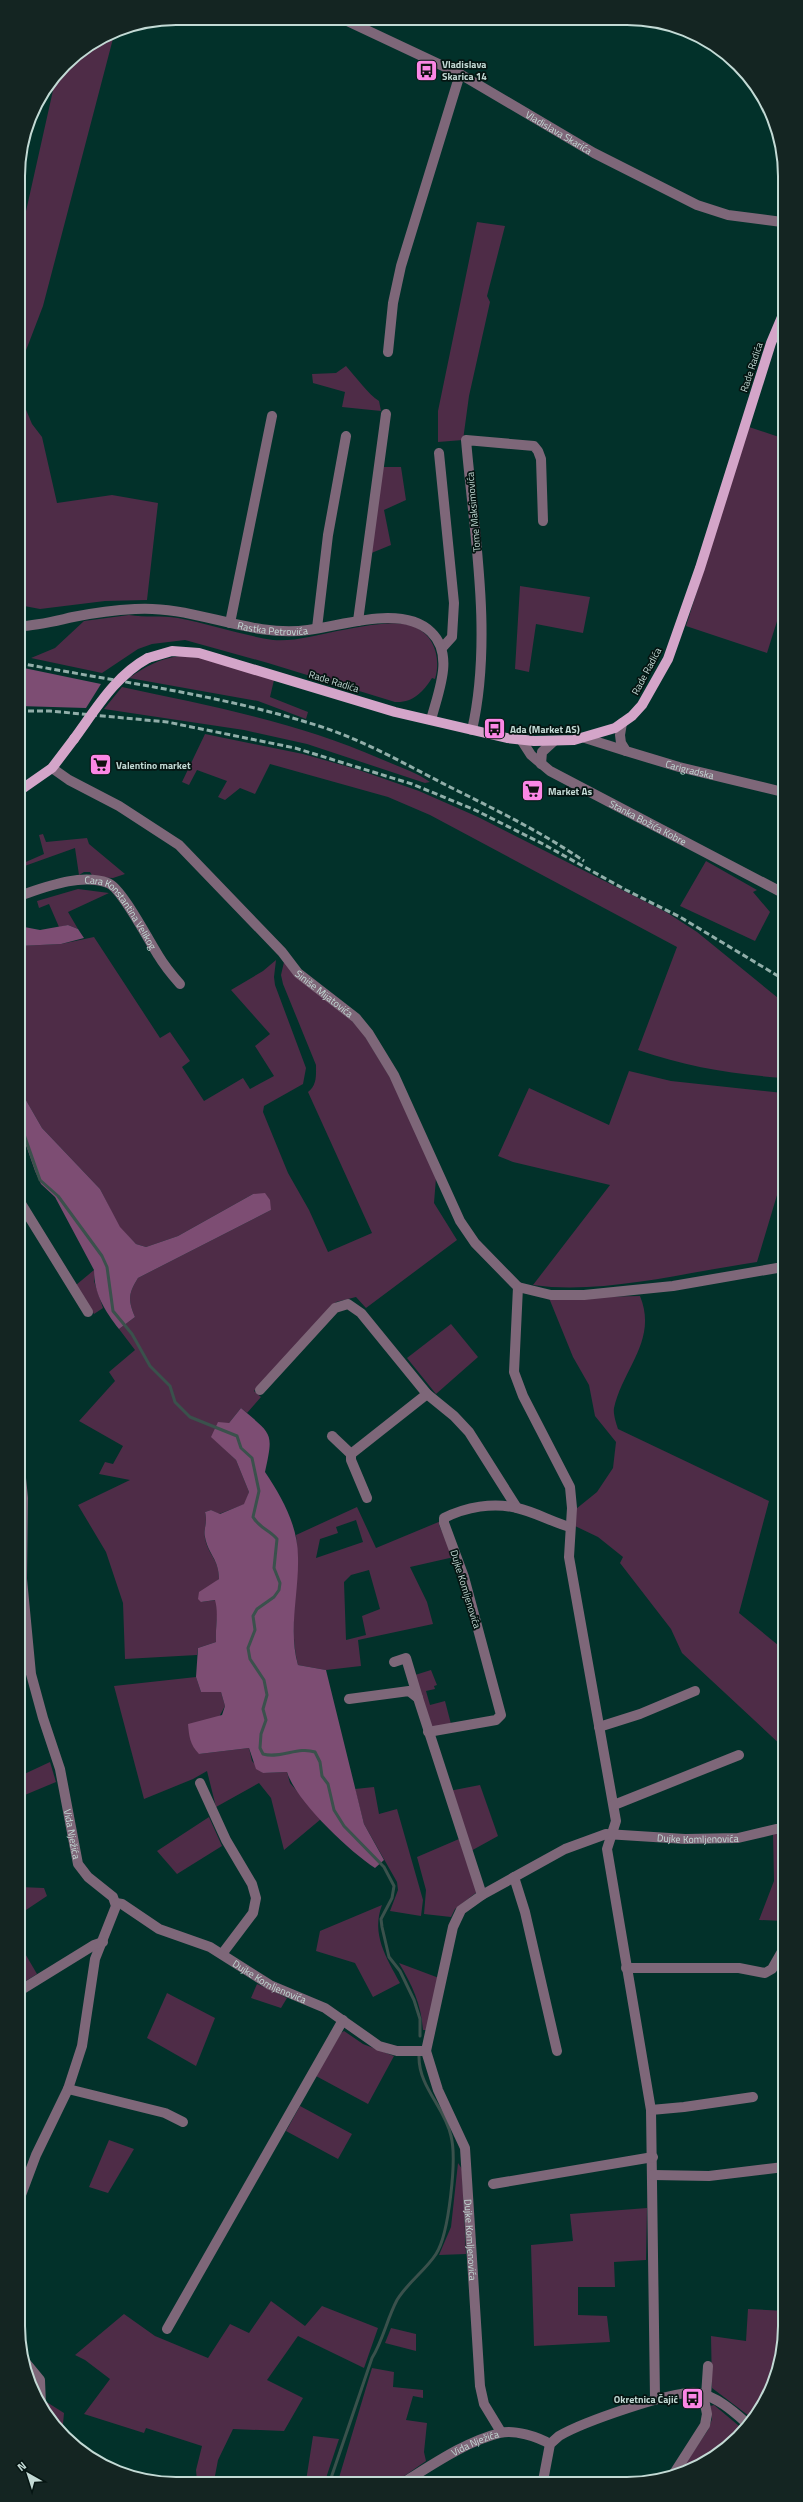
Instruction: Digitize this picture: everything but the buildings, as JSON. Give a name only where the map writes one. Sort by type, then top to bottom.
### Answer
[{"type":"main road","name":"Rade Radića","points":[[25,787],[52,768],[116,682],[127,672],[148,658],[172,651],[199,653],[395,712],[522,741],[554,741],[585,738],[604,733],[622,723],[642,705],[652,690],[671,652],[698,574],[769,350],[778,327]]},
{"type":"street","name":"Vladislava Skarića","points":[[356,25],[460,74],[594,154],[697,205],[728,215],[778,221]]},
{"type":"street","points":[[388,352],[393,303],[402,266],[460,74]]},
{"type":"street","points":[[358,621],[386,414]]},
{"type":"street","points":[[230,623],[272,416]]},
{"type":"street","points":[[317,628],[328,535],[346,436]]},
{"type":"street","name":"Tome Maksimovića","points":[[472,730],[480,684],[480,595],[466,440],[534,446],[541,459],[542,522]]},
{"type":"street","points":[[431,720],[443,672],[442,648],[452,637],[454,603],[439,453]]},
{"type":"street","name":"Rastka Petrovića","points":[[25,625],[137,609],[180,613],[260,630],[309,630],[358,621],[410,620],[431,632],[442,648]]},
{"type":"street","points":[[622,723],[620,735],[621,743],[626,751]]},
{"type":"street","name":"Carigradska","points":[[585,738],[679,767],[778,791]]},
{"type":"street","name":"Stanka Božića Kobre","points":[[522,741],[531,755],[541,764],[778,890]]},
{"type":"street","points":[[541,764],[542,752],[554,741]]},
{"type":"street","name":"Siniše Mijatovića","points":[[52,768],[69,780],[119,806],[179,845],[282,952],[298,973],[356,1018],[369,1034],[394,1075],[460,1221],[475,1243],[518,1287]]},
{"type":"street","name":"Cara Konstantina Velikog","points":[[25,894],[67,882],[91,880],[109,883],[121,896],[158,956],[180,984]]},
{"type":"street","points":[[25,1210],[88,1312]]},
{"type":"street","points":[[655,2399],[653,2157],[651,2110],[608,1855],[611,1835],[616,1821],[569,1557],[572,1508],[570,1487],[523,1396],[514,1372],[518,1287],[551,1295],[584,1295],[673,1286],[778,1268]]},
{"type":"street","points":[[260,1390],[335,1308],[348,1304],[361,1313],[427,1394],[454,1416],[469,1432],[518,1508]]},
{"type":"street","points":[[351,1454],[427,1394]]},
{"type":"street","points":[[332,1436],[351,1454],[351,1460],[367,1498]]},
{"type":"street","name":"Dujke Komljenovića","points":[[428,1732],[496,1720],[501,1715],[464,1577],[444,1523],[444,1518],[480,1507],[518,1508],[570,1527]]},
{"type":"street","name":"Vida Nježića","points":[[25,1608],[31,1674],[42,1718],[60,1769],[78,1864],[88,1877],[113,1897],[116,1903]]},
{"type":"street","points":[[394,1662],[406,1658],[428,1732],[482,1896]]},
{"type":"street","points":[[349,1699],[409,1691],[418,1698]]},
{"type":"street","points":[[599,1727],[640,1714],[695,1691]]},
{"type":"street","points":[[614,1805],[739,1755]]},
{"type":"street","points":[[200,1782],[226,1840],[252,1884],[256,1898],[253,1913],[222,1954]]},
{"type":"street","name":"Dujke Komljenovića","points":[[501,2432],[484,2404],[480,2386],[465,2148],[438,2090],[426,2051],[453,1927],[460,1910],[514,1877],[569,1847],[606,1834],[685,1839],[738,1838],[778,1829]]},
{"type":"street","points":[[514,1877],[525,1912],[557,2051]]},
{"type":"street","points":[[25,2184],[36,2154],[68,2089],[82,2046],[95,1959],[115,1912],[116,1903]]},
{"type":"street","name":"Dujke Komljenovića","points":[[116,1903],[122,1904],[159,1929],[199,1942],[222,1954],[270,1985],[320,2005],[343,2020],[361,2035],[387,2049],[426,2051]]},
{"type":"street","points":[[25,1987],[94,1945],[103,1942]]},
{"type":"street","points":[[626,1968],[739,1968],[765,1973],[772,1969],[778,1958]]},
{"type":"street","points":[[167,2328],[343,2020]]},
{"type":"street","points":[[68,2089],[165,2113],[183,2122]]},
{"type":"street","points":[[651,2110],[753,2097]]},
{"type":"street","points":[[493,2184],[653,2157]]},
{"type":"street","points":[[653,2175],[715,2175],[778,2168]]},
{"type":"street","points":[[677,2469],[705,2425],[706,2414],[704,2395],[708,2366]]},
{"type":"street","points":[[31,2370],[40,2380],[40,2392]]},
{"type":"street","points":[[544,2477],[550,2444],[564,2433],[655,2399],[688,2393],[704,2395],[724,2405],[744,2421]]},
{"type":"street","name":"Vida Nježića","points":[[413,2477],[456,2452],[501,2432],[520,2434],[550,2444]]},
{"type":"shaded area","points":[[113,39],[43,306],[25,353],[25,216],[54,87],[76,62],[92,50]]},
{"type":"shaded area","points":[[477,222],[505,226],[487,296],[490,302],[469,396],[463,440],[438,442],[438,411]]},
{"type":"shaded area","points":[[346,366],[366,390],[379,401],[381,411],[342,407],[345,392],[313,383],[312,374],[336,373]]},
{"type":"shaded area","points":[[25,407],[32,424],[42,437],[57,503],[112,495],[158,503],[147,600],[105,601],[40,609],[25,606]]},
{"type":"shaded area","points":[[749,427],[778,437],[778,618],[767,653],[686,626]]},
{"type":"shaded area","points":[[380,467],[401,467],[406,500],[384,510],[391,545],[369,554]]},
{"type":"shaded area","points":[[520,586],[590,597],[583,633],[536,624],[529,672],[515,669]]},
{"type":"shaded area","points":[[129,615],[178,618],[273,640],[305,638],[376,624],[407,624],[422,631],[432,642],[437,656],[437,671],[435,679],[432,678],[417,696],[407,701],[395,702],[268,663],[185,640],[152,644],[138,649],[102,673],[31,658],[55,648],[84,621]]},
{"type":"shaded area","points":[[180,656],[201,658],[274,680],[270,697],[308,712],[306,719],[258,701],[129,678],[153,664]]},
{"type":"shaded area","points":[[25,668],[101,684],[86,708],[25,706]]},
{"type":"shaded area","points":[[122,687],[253,716],[286,725],[350,746],[406,769],[430,782],[425,783],[307,744],[244,730],[104,709]]},
{"type":"shaded area","points":[[205,734],[303,754],[356,769],[419,791],[478,817],[666,912],[697,932],[778,998],[778,1077],[710,1069],[674,1061],[638,1050],[677,947],[430,815],[388,797],[270,764],[255,794],[240,788],[225,800],[218,797],[227,781],[197,770],[189,785],[182,782]]},
{"type":"shaded area","points":[[43,834],[46,842],[87,838],[89,844],[125,874],[113,878],[93,877],[90,872],[84,872],[79,875],[75,848],[25,866],[25,862],[44,854],[39,835]]},
{"type":"shaded area","points":[[706,861],[757,890],[753,892],[770,912],[755,941],[680,906]]},
{"type":"shaded area","points":[[78,889],[109,893],[68,912],[78,929],[68,925],[59,927],[49,904],[39,908],[37,901]]},
{"type":"shaded area","points":[[68,925],[78,929],[84,938],[61,944],[25,946],[25,927],[40,930]]},
{"type":"shaded area","points":[[94,937],[160,1038],[170,1032],[190,1061],[182,1067],[204,1101],[243,1078],[250,1089],[274,1076],[255,1046],[270,1034],[231,990],[263,971],[276,960],[274,977],[275,985],[306,1068],[303,1084],[264,1106],[263,1112],[288,1173],[309,1210],[328,1252],[372,1233],[308,1092],[313,1086],[316,1077],[316,1065],[283,984],[281,975],[284,962],[343,1011],[363,1033],[405,1102],[436,1178],[434,1203],[457,1240],[366,1308],[356,1297],[336,1302],[254,1391],[261,1397],[247,1413],[241,1408],[229,1423],[212,1437],[236,1460],[249,1492],[245,1504],[219,1514],[211,1510],[205,1512],[206,1544],[219,1572],[219,1579],[212,1585],[201,1602],[216,1600],[216,1642],[198,1648],[197,1655],[125,1659],[123,1603],[106,1552],[78,1505],[130,1480],[99,1474],[105,1462],[113,1464],[123,1446],[79,1421],[115,1381],[109,1372],[135,1350],[119,1329],[135,1317],[131,1306],[130,1297],[132,1288],[138,1278],[271,1210],[253,1194],[178,1236],[146,1247],[136,1244],[119,1227],[100,1189],[42,1128],[25,1098],[25,946],[61,944]]},
{"type":"shaded area","points":[[629,1071],[671,1081],[778,1092],[778,1192],[757,1262],[616,1285],[560,1287],[533,1285],[610,1185],[513,1162],[498,1156],[529,1088],[609,1125]]},
{"type":"shaded area","points":[[25,1098],[42,1128],[100,1189],[120,1227],[136,1244],[146,1247],[178,1236],[253,1194],[265,1193],[270,1200],[271,1210],[138,1278],[132,1288],[130,1297],[131,1306],[135,1317],[119,1329],[101,1302],[94,1279],[94,1270],[55,1197],[41,1184],[25,1142]]},
{"type":"shaded area","points":[[94,1270],[94,1281],[103,1308],[94,1314],[76,1285]]},
{"type":"shaded area","points":[[640,1296],[644,1312],[645,1326],[637,1354],[618,1394],[614,1408],[614,1416],[618,1429],[769,1501],[739,1613],[778,1645],[778,1742],[682,1653],[671,1629],[620,1563],[623,1557],[598,1537],[575,1526],[576,1509],[597,1492],[613,1468],[616,1442],[595,1416],[589,1385],[573,1357],[549,1298]]},
{"type":"shaded area","points":[[451,1324],[478,1357],[436,1394],[407,1358]]},
{"type":"shaded area","points":[[241,1408],[265,1429],[270,1441],[265,1472],[288,1512],[297,1545],[298,1571],[294,1638],[298,1665],[326,1670],[364,1824],[384,1860],[375,1868],[338,1838],[312,1811],[292,1784],[287,1772],[263,1773],[256,1769],[249,1748],[199,1754],[190,1740],[188,1724],[222,1715],[225,1706],[221,1692],[201,1692],[196,1677],[198,1648],[216,1642],[217,1615],[215,1600],[201,1602],[198,1599],[199,1592],[219,1579],[217,1566],[206,1543],[205,1512],[211,1510],[220,1514],[244,1504],[249,1492],[236,1460],[211,1437],[218,1422],[229,1423]]},
{"type":"shaded area","points":[[357,1507],[376,1548],[441,1521],[439,1525],[454,1557],[410,1567],[427,1602],[433,1624],[358,1640],[361,1666],[326,1670],[298,1665],[294,1633],[297,1568],[296,1535]],"holes":[[[356,1520],[363,1542],[316,1558],[320,1539],[338,1533],[336,1527]],[[369,1570],[380,1609],[362,1616],[366,1635],[346,1640],[344,1582],[351,1575]]]},
{"type":"shaded area","points":[[431,1670],[437,1685],[434,1686],[435,1689],[426,1691],[430,1705],[445,1701],[451,1724],[432,1727],[415,1675]]},
{"type":"shaded area","points":[[196,1677],[201,1692],[221,1692],[225,1706],[199,1754],[249,1748],[252,1761],[263,1773],[287,1772],[290,1783],[321,1819],[284,1850],[271,1798],[259,1783],[216,1807],[207,1771],[193,1779],[144,1799],[114,1686]]},
{"type":"shaded area","points":[[50,1762],[56,1782],[25,1795],[25,1774]]},
{"type":"shaded area","points":[[480,1785],[498,1836],[469,1852],[449,1791]]},
{"type":"shaded area","points":[[374,1787],[379,1814],[397,1809],[423,1900],[421,1916],[390,1911],[398,1890],[397,1882],[364,1824],[355,1789]]},
{"type":"shaded area","points":[[209,1817],[222,1846],[177,1874],[157,1851]]},
{"type":"shaded area","points":[[773,1833],[778,1833],[778,1921],[759,1920],[774,1881]]},
{"type":"shaded area","points":[[459,1839],[477,1892],[455,1909],[451,1917],[424,1914],[426,1890],[417,1857]]},
{"type":"shaded area","points":[[25,1887],[44,1888],[47,1896],[25,1911]]},
{"type":"shaded area","points":[[382,1905],[378,1926],[379,1936],[385,1955],[400,1983],[373,1997],[355,1963],[316,1951],[320,1931]]},
{"type":"shaded area","points":[[25,1954],[37,1974],[25,1982]]},
{"type":"shaded area","points":[[399,1963],[439,1978],[426,2030],[423,2030],[420,2011],[415,1995]]},
{"type":"shaded area","points":[[257,1984],[287,1998],[281,2008],[251,1998]]},
{"type":"shaded area","points":[[167,1993],[215,2018],[196,2066],[147,2038]]},
{"type":"shaded area","points":[[344,2031],[363,2044],[394,2056],[368,2104],[316,2076],[341,2033]]},
{"type":"shaded area","points":[[300,2106],[352,2134],[338,2159],[286,2131]]},
{"type":"shaded area","points":[[109,2140],[134,2149],[108,2193],[89,2187]]},
{"type":"shaded area","points":[[458,2163],[462,2169],[466,2254],[439,2255],[451,2227]]},
{"type":"shaded area","points":[[647,2208],[646,2260],[614,2262],[615,2287],[578,2287],[578,2315],[607,2316],[610,2342],[534,2346],[531,2245],[573,2241],[570,2214]]},
{"type":"shaded area","points":[[271,2301],[305,2326],[322,2306],[378,2328],[364,2368],[298,2336],[267,2380],[303,2398],[284,2431],[233,2429],[218,2460],[215,2477],[197,2477],[196,2470],[202,2446],[146,2428],[144,2433],[84,2414],[110,2379],[85,2360],[75,2355],[124,2314],[155,2336],[208,2358],[230,2324],[249,2333]]},
{"type":"shaded area","points":[[748,2309],[778,2311],[778,2336],[773,2365],[767,2384],[749,2416],[712,2388],[711,2336],[746,2341]]},
{"type":"shaded area","points":[[391,2328],[416,2334],[416,2351],[385,2343]]},
{"type":"shaded area","points":[[372,2368],[394,2372],[393,2387],[423,2390],[423,2398],[413,2396],[406,2420],[427,2423],[424,2452],[426,2461],[403,2477],[339,2477]]},
{"type":"shaded area","points":[[45,2402],[64,2413],[63,2427],[50,2410]]},
{"type":"shaded area","points":[[714,2405],[740,2427],[727,2440],[711,2452],[683,2467],[708,2430],[712,2419],[710,2406]]},
{"type":"shaded area","points":[[313,2436],[339,2439],[326,2477],[307,2477]]},
{"type":"waterway","points":[[25,1137],[40,1180],[58,1196],[102,1256],[107,1267],[113,1311],[132,1334],[150,1366],[170,1386],[175,1402],[190,1417],[237,1436],[241,1448],[252,1458],[259,1491],[253,1517],[277,1539],[274,1568],[280,1583],[279,1590],[274,1597],[257,1609],[253,1616],[255,1630],[248,1648],[250,1659],[264,1680],[267,1695],[263,1709],[266,1720],[261,1734],[260,1748],[263,1754],[270,1755],[302,1750],[315,1752],[320,1762],[322,1776],[328,1784],[334,1810],[344,1826],[384,1867],[394,1886],[392,1898],[381,1919],[382,1927],[389,1957],[400,1971],[414,2000],[420,2019],[420,2036]]},
{"type":"waterway","points":[[331,2477],[372,2358],[397,2300],[436,2254],[445,2230],[451,2196],[453,2147],[448,2126],[423,2077],[419,2055]]},
{"type":"railway","points":[[25,664],[208,697],[282,715],[319,726],[352,738],[384,753],[498,811],[584,861]]},
{"type":"railway","points":[[25,711],[50,711],[167,722],[295,748],[412,784],[475,810],[543,844],[626,890],[680,917],[778,976]]},
{"type":"place","name":"Vladislava Skarica 14","points":[[427,70]]},
{"type":"place","name":"Ada (Market AS)","points":[[494,729]]},
{"type":"place","name":"Valentino market","points":[[101,765]]},
{"type":"place","name":"Market As","points":[[532,791]]},
{"type":"place","name":"Okretnica Čajić","points":[[693,2399]]}]
